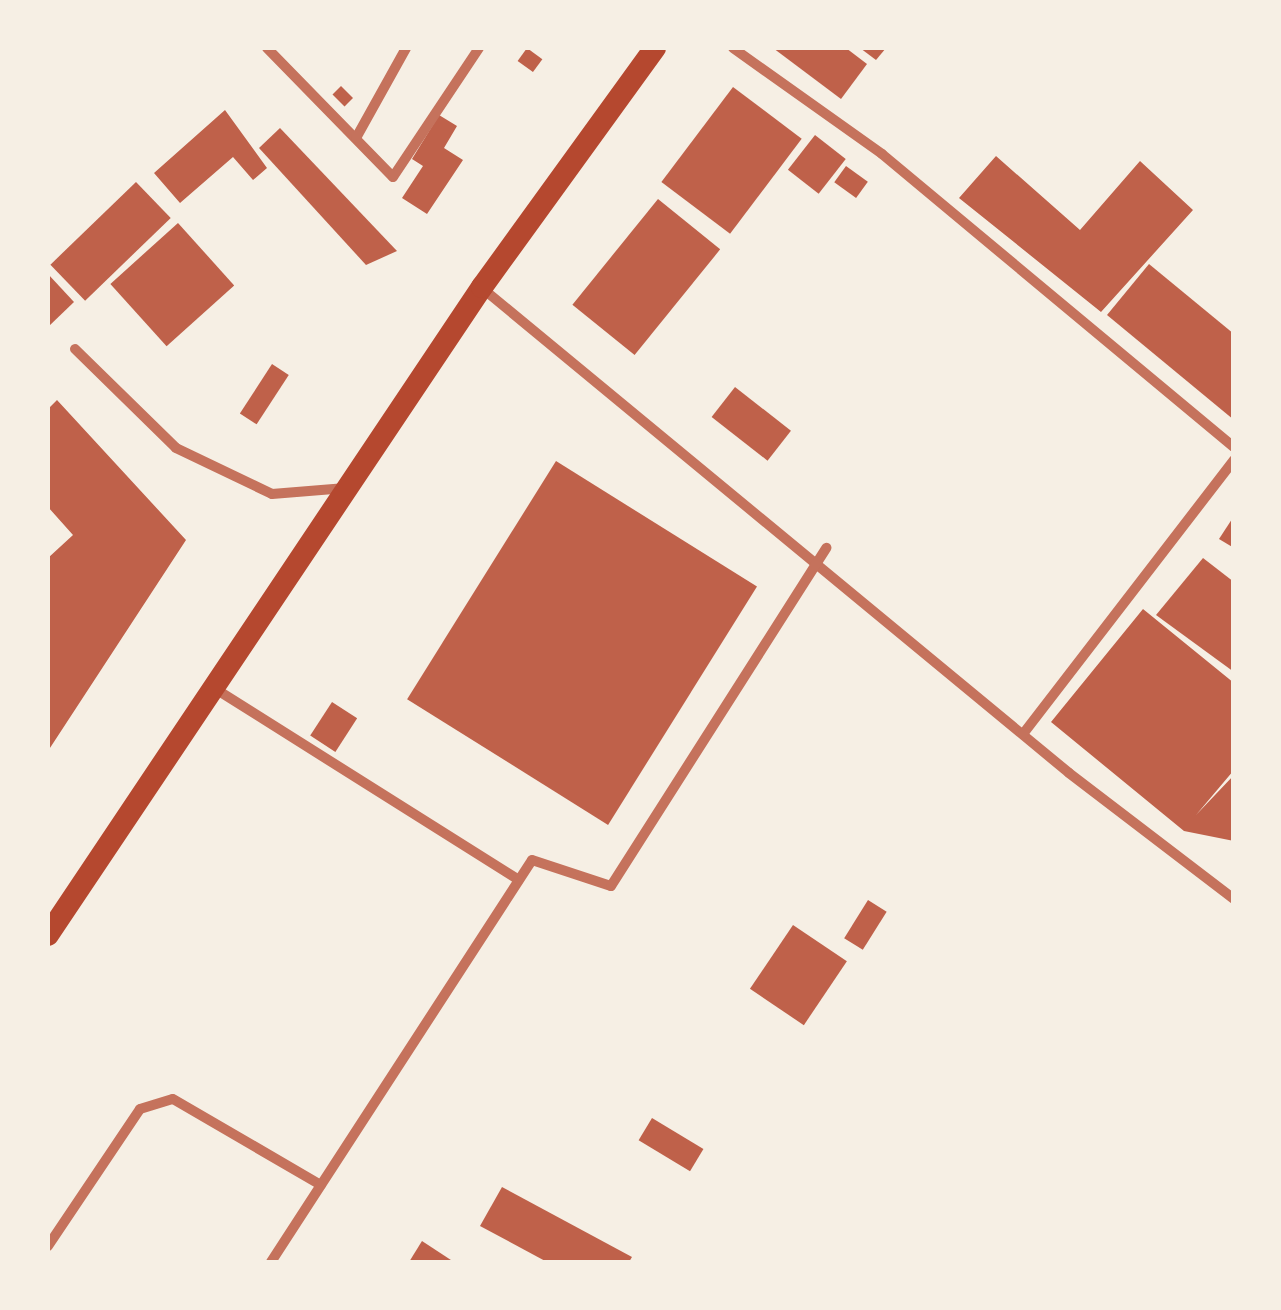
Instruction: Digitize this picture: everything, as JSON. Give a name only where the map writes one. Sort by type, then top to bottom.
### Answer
[{"type":"main road","points":[[48,934],[482,287],[655,48]]},
{"type":"street","points":[[267,48],[393,177],[479,48]]},
{"type":"street","points":[[356,138],[406,48]]},
{"type":"street","points":[[733,48],[882,154],[1234,447]]},
{"type":"street","points":[[482,287],[1023,734],[1234,899]]},
{"type":"street","points":[[75,348],[176,448],[272,494],[347,488]]},
{"type":"street","points":[[1023,734],[1234,460]]},
{"type":"street","points":[[270,1262],[532,860],[611,886],[826,548]]},
{"type":"street","points":[[213,687],[519,880]]},
{"type":"street","points":[[48,1246],[140,1108],[173,1099],[321,1185]]},
{"type":"building","points":[[527,48],[542,59],[533,72],[518,61]]},
{"type":"building","points":[[773,48],[846,48],[867,64],[841,99]]},
{"type":"building","points":[[860,48],[886,48],[876,60]]},
{"type":"building","points":[[341,86],[353,98],[345,107],[333,94]]},
{"type":"building","points":[[733,87],[802,139],[730,234],[661,182]]},
{"type":"building","points":[[225,110],[267,168],[253,180],[233,157],[180,203],[154,173]]},
{"type":"building","points":[[439,115],[457,126],[444,148],[463,160],[427,214],[402,198],[423,166],[412,159]]},
{"type":"building","points":[[280,128],[397,251],[366,265],[259,148]]},
{"type":"building","points":[[815,135],[846,159],[819,194],[788,170]]},
{"type":"building","points":[[996,156],[1080,230],[1140,161],[1193,210],[1101,312],[959,198]]},
{"type":"building","points":[[846,166],[868,182],[856,198],[834,182]]},
{"type":"building","points":[[136,182],[171,218],[85,301],[50,265]]},
{"type":"building","points":[[658,199],[720,249],[635,355],[572,305]]},
{"type":"building","points":[[178,223],[234,285],[167,346],[110,284]]},
{"type":"building","points":[[1149,264],[1234,334],[1234,420],[1107,315]]},
{"type":"building","points":[[48,274],[74,302],[48,327]]},
{"type":"building","points":[[272,364],[289,375],[257,424],[240,413]]},
{"type":"building","points":[[735,387],[791,431],[768,461],[712,417]]},
{"type":"building","points":[[57,400],[186,540],[48,751],[48,558],[73,535],[48,507],[48,409]]},
{"type":"building","points":[[556,461],[757,587],[608,825],[407,699]]},
{"type":"building","points":[[1234,516],[1234,548],[1219,539]]},
{"type":"building","points":[[1203,558],[1234,582],[1234,672],[1156,615]]},
{"type":"building","points":[[1143,609],[1234,683],[1234,770],[1196,815],[1234,775],[1234,841],[1184,831],[1051,722]]},
{"type":"building","points":[[332,702],[357,718],[335,752],[310,736]]},
{"type":"building","points":[[868,900],[887,912],[863,950],[844,938]]},
{"type":"building","points":[[793,925],[847,961],[804,1025],[750,989]]},
{"type":"building","points":[[652,1118],[703,1149],[690,1171],[639,1140]]},
{"type":"building","points":[[502,1187],[632,1257],[629,1262],[547,1262],[480,1226]]},
{"type":"building","points":[[422,1241],[454,1262],[409,1262]]}]
